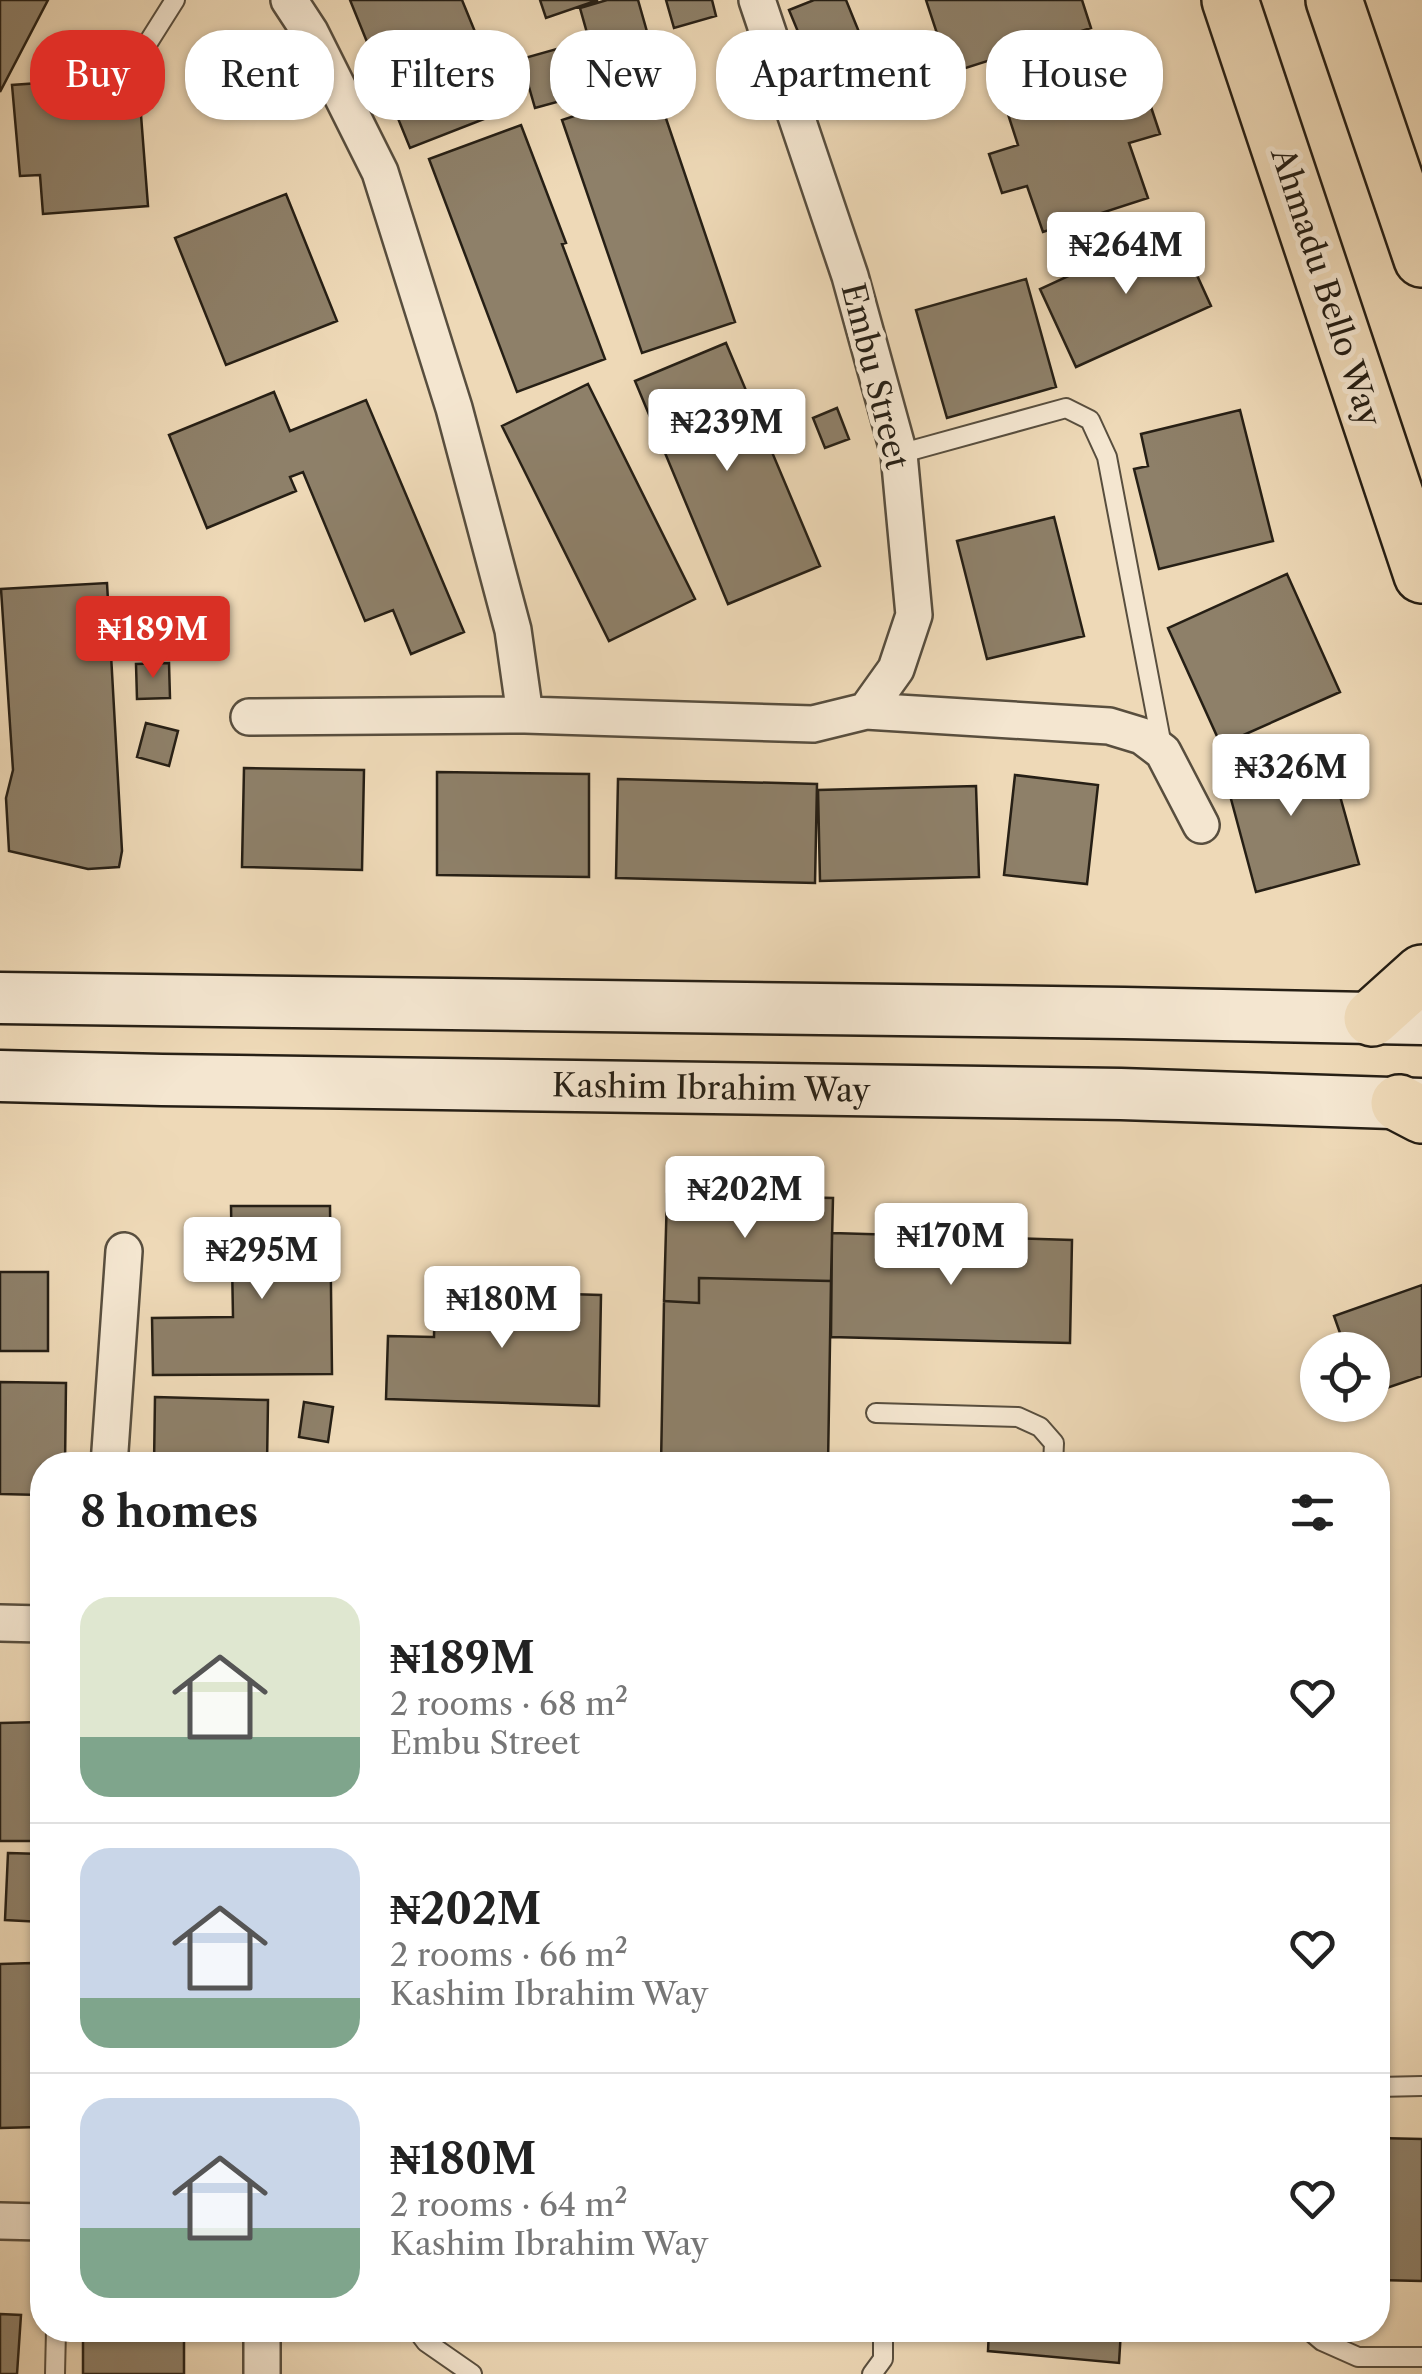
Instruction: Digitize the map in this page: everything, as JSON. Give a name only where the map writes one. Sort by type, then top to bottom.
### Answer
[{"type":"main road","name":"Ahmadu Bello Way","points":[[1230,0],[1422,575]]},
{"type":"main road","points":[[1334,0],[1422,259]]},
{"type":"main road","points":[[0,998],[1397,1018],[1422,972]]},
{"type":"main road","name":"Kashim Ibrahim Way","points":[[0,1076],[1121,1094],[1414,1107]]},
{"type":"street","points":[[290,0],[380,172],[454,408],[484,519],[513,630],[524,716]]},
{"type":"street","name":"Embu Street","points":[[757,0],[850,276],[899,454],[914,615],[896,669],[866,711]]},
{"type":"street","points":[[249,717],[524,716],[813,724],[866,711],[1109,726],[1142,736],[1163,752],[1200,824]]},
{"type":"street","points":[[110,1452],[124,1251]]},
{"type":"street","points":[[0,1623],[30,1624]]},
{"type":"street","points":[[0,2222],[30,2222]]},
{"type":"street","points":[[262,2342],[262,2374]]},
{"type":"lane","points":[[156,30],[175,0]]},
{"type":"lane","points":[[899,454],[1066,408],[1090,420],[1107,457],[1163,752]]},
{"type":"lane","points":[[876,1413],[1018,1417],[1040,1427],[1054,1443],[1054,1452]]},
{"type":"lane","points":[[1390,2086],[1422,2086]]},
{"type":"lane","points":[[54,2374],[55,2342]]},
{"type":"lane","points":[[426,2342],[472,2374]]},
{"type":"lane","points":[[872,2374],[883,2359],[884,2342]]},
{"type":"lane","points":[[1324,2342],[1358,2357],[1422,2357]]},
{"type":"building","points":[[0,0],[48,0],[30,30],[0,92]]},
{"type":"building","points":[[350,0],[462,0],[474,30],[362,30]]},
{"type":"building","points":[[540,0],[598,0],[546,18]]},
{"type":"building","points":[[607,0],[638,0],[647,30],[586,30],[580,8]]},
{"type":"building","points":[[666,0],[712,0],[716,16],[674,28]]},
{"type":"building","points":[[814,0],[846,0],[858,30],[797,30],[789,10]]},
{"type":"building","points":[[926,0],[1082,0],[1091,28],[986,30],[986,62],[966,68],[966,30],[936,30]]},
{"type":"building","points":[[550,51],[550,104],[535,108],[530,90],[530,56]]},
{"type":"building","points":[[30,84],[30,120],[141,120],[148,206],[43,214],[40,175],[20,176],[12,85]]},
{"type":"building","points":[[399,120],[481,120],[410,148]]},
{"type":"building","points":[[562,120],[667,120],[735,322],[642,353]]},
{"type":"building","points":[[1010,120],[1155,120],[1160,134],[1129,143],[1148,198],[1043,232],[1027,186],[1002,193],[989,154],[1018,145]]},
{"type":"building","points":[[521,125],[605,359],[517,392],[429,159]]},
{"type":"building","points":[[286,194],[337,321],[226,365],[175,238]]},
{"type":"building","points":[[1175,227],[1211,306],[1076,367],[1040,289]]},
{"type":"building","points":[[1026,279],[1056,387],[947,418],[916,310]]},
{"type":"building","points":[[726,343],[820,566],[728,604],[635,381]]},
{"type":"building","points":[[588,384],[695,599],[609,641],[502,426]]},
{"type":"building","points":[[274,392],[290,431],[366,400],[464,632],[411,654],[393,610],[365,621],[303,472],[290,477],[296,491],[207,528],[169,435]]},
{"type":"building","points":[[837,408],[849,439],[825,448],[813,418]]},
{"type":"building","points":[[1240,410],[1273,541],[1159,569],[1134,469],[1148,466],[1141,434]]},
{"type":"building","points":[[1054,517],[1084,636],[987,659],[957,541]]},
{"type":"building","points":[[1287,574],[1340,692],[1221,745],[1168,628]]},
{"type":"building","points":[[107,583],[122,851],[119,867],[88,869],[9,851],[6,798],[13,770],[1,589]]},
{"type":"building","points":[[169,663],[170,698],[137,699],[136,664]]},
{"type":"building","points":[[146,723],[178,731],[169,766],[137,757]]},
{"type":"building","points":[[1326,746],[1359,864],[1256,892],[1224,773]]},
{"type":"building","points":[[244,768],[364,770],[362,870],[242,867]]},
{"type":"building","points":[[437,772],[589,774],[589,877],[437,875]]},
{"type":"building","points":[[1015,775],[1098,785],[1087,884],[1004,875]]},
{"type":"building","points":[[618,779],[817,784],[815,883],[616,878]]},
{"type":"building","points":[[976,786],[979,877],[820,881],[818,790]]},
{"type":"building","points":[[667,1194],[833,1198],[831,1281],[699,1278],[699,1303],[664,1301]]},
{"type":"building","points":[[231,1206],[330,1206],[332,1374],[153,1375],[152,1318],[233,1317]]},
{"type":"building","points":[[832,1233],[1072,1240],[1070,1343],[831,1337]]},
{"type":"building","points":[[0,1272],[48,1272],[48,1351],[0,1351]]},
{"type":"building","points":[[699,1278],[831,1281],[828,1452],[661,1452],[664,1301],[699,1303]]},
{"type":"building","points":[[1422,1285],[1422,1376],[1390,1387],[1390,1332],[1340,1332],[1334,1316]]},
{"type":"building","points":[[435,1290],[601,1295],[599,1406],[386,1399],[388,1336],[434,1337]]},
{"type":"building","points":[[0,1382],[66,1383],[65,1452],[30,1452],[30,1495],[0,1494]]},
{"type":"building","points":[[155,1397],[268,1400],[267,1452],[154,1452]]},
{"type":"building","points":[[304,1402],[333,1407],[328,1442],[299,1437]]},
{"type":"building","points":[[30,1722],[30,1841],[0,1841],[0,1723]]},
{"type":"building","points":[[8,1853],[30,1854],[30,1921],[5,1920]]},
{"type":"building","points":[[30,1963],[30,2127],[0,2128],[0,1964]]},
{"type":"building","points":[[1390,2138],[1422,2139],[1422,2281],[1390,2280]]},
{"type":"building","points":[[0,2314],[21,2315],[17,2374],[0,2374]]},
{"type":"building","points":[[83,2342],[184,2342],[184,2374],[83,2374]]},
{"type":"building","points":[[988,2342],[1120,2342],[1119,2363],[988,2351]]}]
